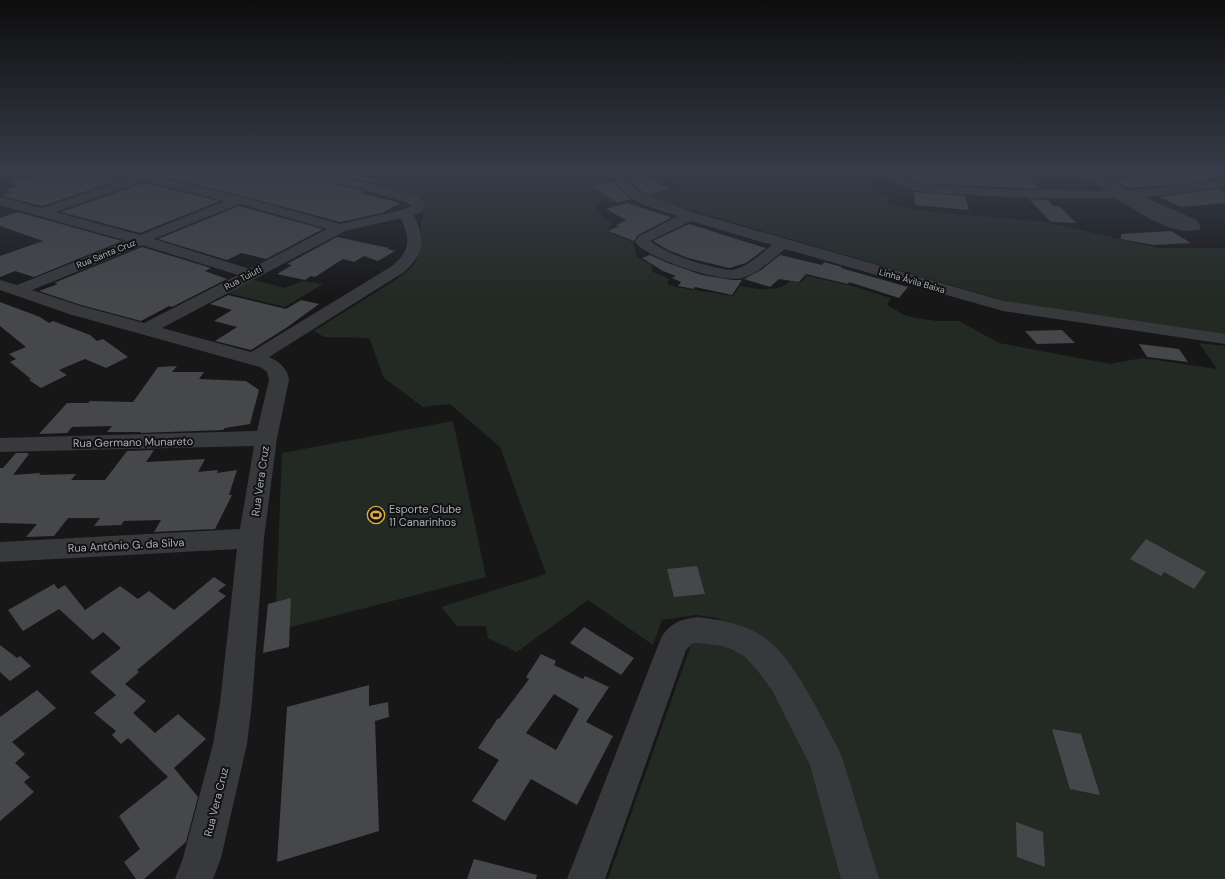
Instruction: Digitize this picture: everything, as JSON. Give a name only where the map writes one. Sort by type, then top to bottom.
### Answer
[{"type":"street","points":[[51,214],[142,240],[250,274]]},
{"type":"street","name":"Rua Santa Cruz","points":[[19,290],[204,214]]},
{"type":"street","points":[[289,214],[340,228],[402,214]]},
{"type":"street","points":[[252,359],[398,269],[410,258],[414,248],[414,230],[406,214]]},
{"type":"street","name":"Linha Ávila Baixa","points":[[684,214],[783,244],[1003,306],[1225,339]]},
{"type":"street","points":[[690,216],[644,239],[642,242],[650,248],[706,270],[729,275],[742,273],[783,244]]},
{"type":"street","name":"Rua Tuiuti","points":[[147,329],[340,228]]},
{"type":"street","name":"Rua Vera Cruz","points":[[0,285],[19,290],[75,310],[272,365],[279,376],[266,438],[251,538],[236,703],[230,744],[202,858],[194,879]]},
{"type":"street","name":"Rua Germano Munareto","points":[[0,445],[266,438]]},
{"type":"street","name":"Rua Antônio G. da Silva","points":[[0,552],[251,538]]},
{"type":"street","points":[[586,879],[672,647],[677,638],[687,631],[698,630],[722,633],[740,639],[754,647],[768,660],[783,680],[826,760],[853,848],[860,879]]},
{"type":"shaded area","points":[[423,214],[599,214],[612,223],[607,232],[633,242],[637,257],[651,265],[653,272],[669,279],[667,284],[676,287],[733,296],[740,286],[773,289],[785,285],[790,281],[801,283],[807,276],[852,286],[891,298],[887,305],[904,315],[937,321],[959,321],[999,343],[1110,364],[1142,358],[1217,369],[1199,343],[1225,346],[1225,879],[876,879],[857,806],[833,745],[743,630],[716,618],[696,615],[662,620],[653,645],[588,600],[517,652],[488,638],[486,626],[457,626],[441,607],[546,574],[500,447],[450,404],[423,407],[384,378],[369,338],[324,337],[314,331],[400,277],[412,267],[417,259],[420,247],[421,223]]},
{"type":"shaded area","points":[[703,214],[956,214],[1045,222],[1159,248],[1225,248],[1225,336],[1012,303]]},
{"type":"shaded area","points":[[250,279],[285,288],[303,281],[323,284],[285,307],[227,293]]},
{"type":"shaded area","name":"Esporte Clube 11 Canarinhos","points":[[453,421],[486,577],[275,631],[282,453]]},
{"type":"shaded area","points":[[707,641],[729,647],[754,661],[772,682],[808,748],[844,879],[608,879],[692,642]]},
{"type":"building","points":[[12,214],[25,214],[122,241],[34,277],[15,271],[0,277],[0,256],[43,241],[0,226],[0,218]]},
{"type":"building","points":[[69,214],[187,214],[140,233]]},
{"type":"building","points":[[219,214],[268,214],[323,229],[266,259],[241,253],[227,260],[158,239]]},
{"type":"building","points":[[310,214],[377,214],[340,222]]},
{"type":"building","points":[[615,214],[661,214],[671,218],[638,235],[634,241],[608,231],[619,226],[616,225],[626,220]]},
{"type":"building","points":[[1043,214],[1067,214],[1076,223],[1051,222]]},
{"type":"building","points":[[689,224],[766,248],[746,263],[729,268],[688,258],[668,250],[653,241]]},
{"type":"building","points":[[1171,231],[1191,243],[1154,245],[1121,239],[1121,234]]},
{"type":"building","points":[[337,237],[389,248],[387,249],[395,251],[378,261],[364,256],[354,262],[343,259],[315,277],[311,276],[305,280],[277,274],[292,265],[287,264]]},
{"type":"building","points":[[142,247],[211,268],[205,271],[227,279],[141,321],[81,305],[39,291],[58,284],[54,283]]},
{"type":"building","points":[[650,255],[702,275],[732,280],[742,280],[732,295],[695,287],[694,289],[678,286],[681,282],[672,278],[676,276],[663,271],[642,258]]},
{"type":"building","points":[[780,255],[822,265],[824,262],[908,287],[899,298],[849,282],[848,284],[806,274],[799,282],[779,279],[770,287],[744,279],[761,270]]},
{"type":"building","points":[[228,295],[286,309],[301,300],[319,304],[286,328],[251,350],[215,341],[237,327],[214,321],[232,310],[210,304]]},
{"type":"building","points":[[0,302],[40,317],[49,323],[53,321],[90,335],[97,341],[103,339],[128,357],[106,368],[85,359],[59,370],[67,375],[41,388],[29,380],[31,379],[10,362],[16,359],[9,354],[26,347],[0,326]]},
{"type":"building","points":[[1062,330],[1075,343],[1037,344],[1025,331]]},
{"type":"building","points":[[1139,344],[1179,349],[1188,362],[1147,357]]},
{"type":"building","points":[[177,366],[172,372],[204,372],[199,379],[246,381],[259,390],[250,424],[225,428],[223,430],[140,433],[141,432],[107,432],[112,426],[72,427],[67,433],[39,434],[67,403],[88,403],[90,401],[133,402],[158,367]]},
{"type":"building","points":[[154,450],[146,462],[205,459],[198,472],[218,470],[217,473],[237,470],[229,495],[232,495],[215,529],[154,532],[161,520],[124,521],[121,525],[94,526],[100,518],[68,518],[54,536],[26,537],[37,524],[0,523],[0,468],[3,468],[16,453],[29,454],[13,475],[41,473],[39,475],[76,474],[71,480],[105,480],[127,451]]},
{"type":"building","points":[[1146,539],[1206,572],[1194,589],[1164,572],[1161,576],[1130,559]]},
{"type":"building","points":[[697,566],[705,594],[674,597],[667,569]]},
{"type":"building","points":[[214,577],[226,585],[218,591],[226,596],[137,670],[139,672],[125,684],[146,701],[133,713],[155,733],[178,714],[206,739],[174,768],[198,797],[186,842],[144,879],[136,879],[124,862],[140,849],[119,816],[168,777],[128,738],[121,744],[112,735],[116,731],[94,713],[116,695],[90,672],[121,648],[103,632],[93,640],[59,609],[23,631],[8,610],[54,584],[58,589],[65,585],[85,610],[120,586],[138,599],[149,591],[174,610]]},
{"type":"building","points":[[291,598],[289,647],[263,653],[268,604]]},
{"type":"building","points":[[584,627],[634,658],[621,675],[570,643]]},
{"type":"building","points":[[0,645],[17,658],[20,656],[31,666],[10,681],[0,672]]},
{"type":"building","points":[[541,654],[556,661],[554,665],[583,679],[585,676],[609,687],[586,722],[613,736],[577,805],[531,779],[505,821],[472,801],[499,760],[478,748],[498,718],[499,719],[529,679],[526,677]],"holes":[[[554,694],[579,709],[556,750],[526,733]]]},
{"type":"building","points":[[369,685],[369,706],[388,702],[389,717],[375,721],[379,831],[277,862],[287,707]]},
{"type":"building","points":[[37,690],[56,708],[12,742],[25,754],[15,763],[30,777],[24,782],[34,792],[0,821],[0,717]]},
{"type":"building","points":[[1052,729],[1081,734],[1100,795],[1070,789]]},
{"type":"building","points":[[1016,822],[1043,832],[1045,867],[1017,857]]},
{"type":"building","points":[[474,859],[537,875],[536,879],[467,879]]},
{"type":"place","name":"Esporte Clube 11 Canarinhos","points":[[376,515]]}]
